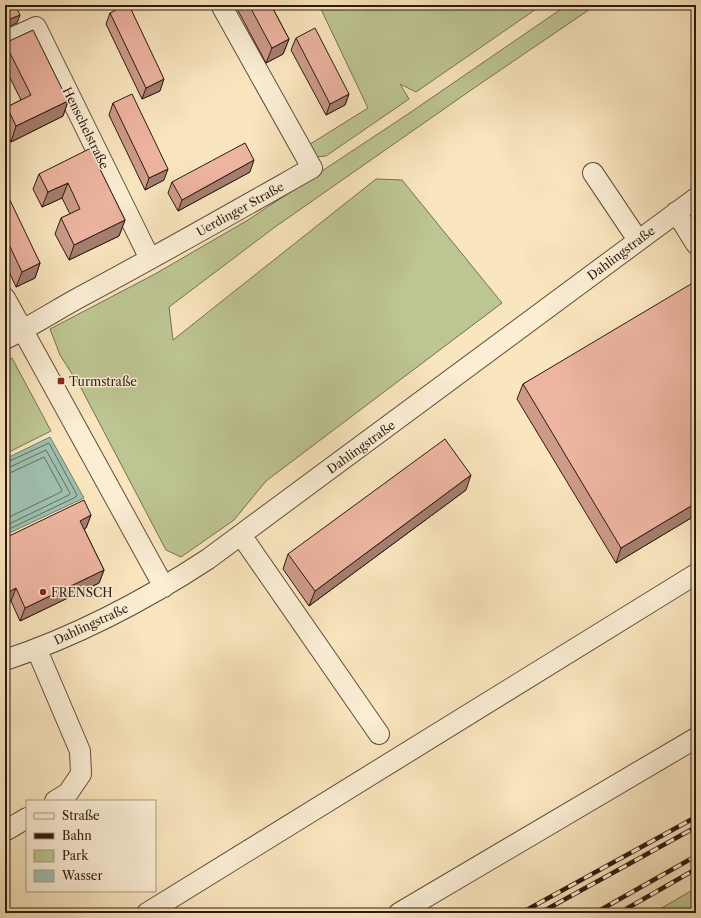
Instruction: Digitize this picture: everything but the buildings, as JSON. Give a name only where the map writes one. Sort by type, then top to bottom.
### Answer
[{"type":"street","name":"Uerdinger Straße","points":[[5,339],[24,330],[76,299],[312,168],[221,5]]},
{"type":"street","name":"Henschelstraße","points":[[5,41],[36,27],[150,259]]},
{"type":"street","points":[[593,173],[638,240]]},
{"type":"street","name":"Dahlingstraße","points":[[5,660],[37,650],[124,610],[208,559],[696,198]]},
{"type":"street","points":[[676,212],[696,244]]},
{"type":"street","points":[[5,298],[24,330],[164,587]]},
{"type":"street","points":[[241,535],[380,734]]},
{"type":"street","points":[[147,913],[696,574]]},
{"type":"street","points":[[37,650],[80,752],[81,774],[68,793],[57,800]]},
{"type":"street","points":[[399,913],[696,738]]},
{"type":"street","points":[[5,831],[26,819]]},
{"type":"green space","points":[[319,5],[542,5],[416,92],[400,84],[409,99],[326,156],[315,157],[307,146],[368,108]]},
{"type":"green space","points":[[567,5],[596,5],[275,227],[169,307],[173,340],[376,179],[402,180],[502,303],[266,481],[234,520],[181,557],[166,550],[81,388],[60,355],[50,329],[155,274],[248,220],[408,114]]},
{"type":"green space","points":[[12,358],[51,431],[5,454],[5,361]]},
{"type":"green space","points":[[696,888],[696,913],[653,913]]},
{"type":"water","points":[[50,437],[84,498],[5,535],[5,459]]},
{"type":"railway","points":[[521,913],[696,817]]},
{"type":"railway","points":[[540,913],[696,827]]},
{"type":"railway","points":[[595,913],[696,856]]},
{"type":"railway","points":[[619,913],[696,869]]},
{"type":"place","name":"Turmstraße","points":[[61,381]]},
{"type":"place","name":"FRENSCH","points":[[43,592]]}]
